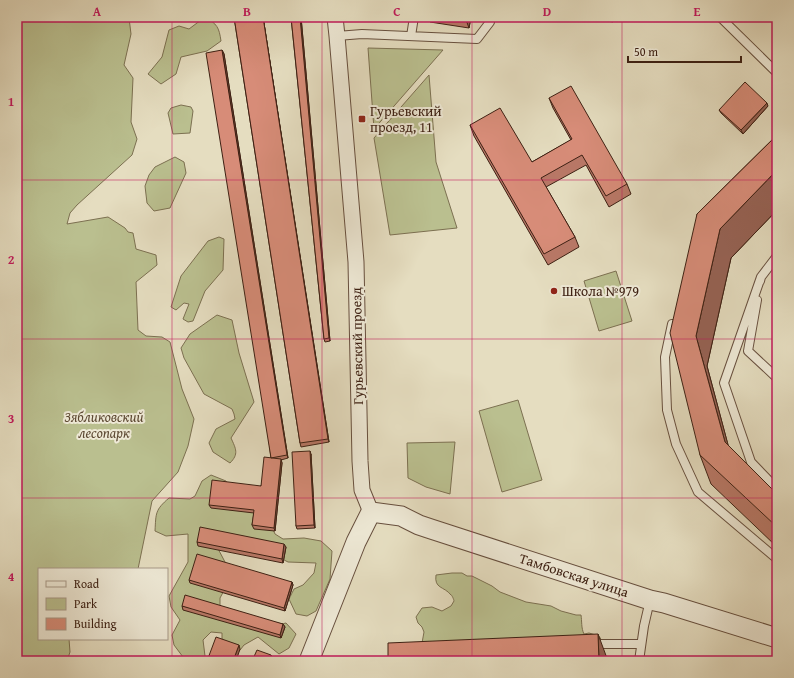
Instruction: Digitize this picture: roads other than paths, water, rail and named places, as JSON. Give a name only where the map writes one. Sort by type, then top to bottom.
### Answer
[{"type":"street","name":"Гурьевский проезд","points":[[335,17],[356,262],[360,461],[362,490],[371,512]]},
{"type":"street","name":"Тамбовская улица","points":[[371,512],[400,516],[419,525],[650,600],[777,638]]},
{"type":"street","points":[[309,661],[356,542],[371,512]]},
{"type":"lane","points":[[411,36],[414,17]]},
{"type":"lane","points":[[337,36],[362,34],[477,39],[490,22],[491,17]]},
{"type":"lane","points":[[720,17],[777,73]]},
{"type":"lane","points":[[777,256],[761,277],[724,383],[751,462],[777,489]]},
{"type":"lane","points":[[761,277],[748,351],[777,378]]},
{"type":"lane","points":[[673,319],[665,357],[667,410],[676,444],[698,492],[777,559]]},
{"type":"lane","points":[[639,661],[644,626],[650,600]]},
{"type":"lane","points":[[587,644],[641,644]]},
{"type":"place","name":"Гурьевский проезд, 11","points":[[362,119]]},
{"type":"place","name":"Школа №979","points":[[554,291]]},
{"type":"park label","name":"Зябликовский лесопарк","points":[[104,426]]}]
